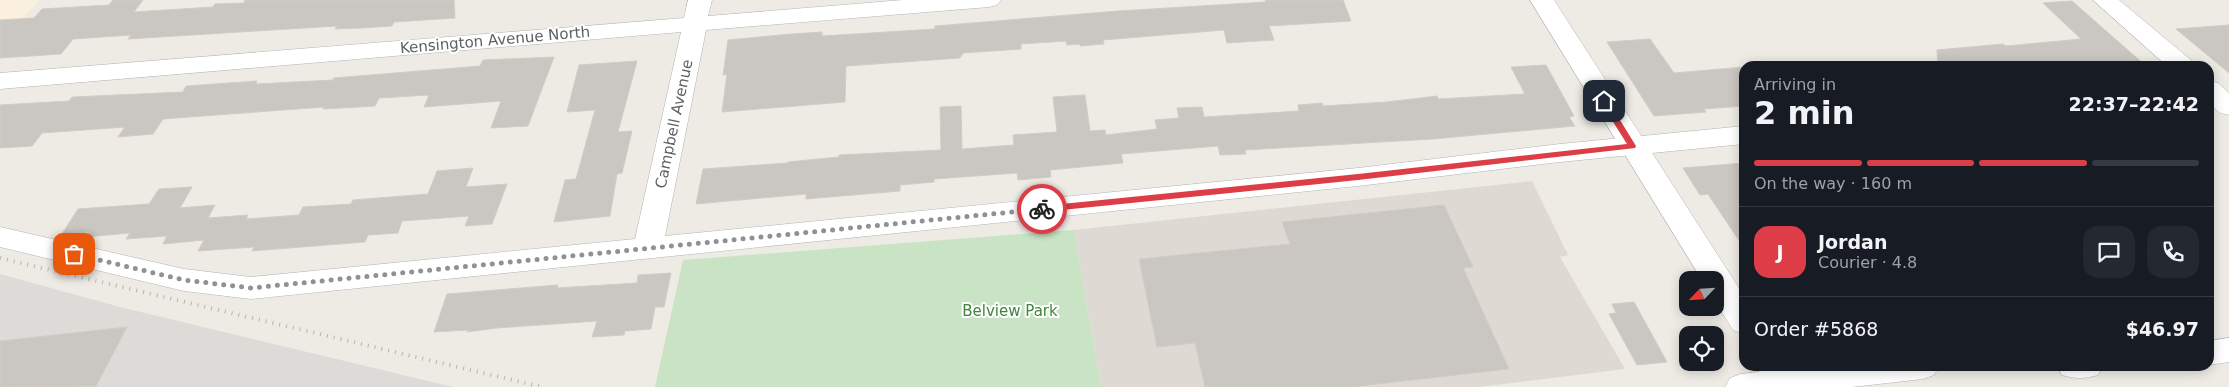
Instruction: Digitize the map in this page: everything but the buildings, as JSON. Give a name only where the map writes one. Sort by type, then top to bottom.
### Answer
[{"type":"street","name":"Kensington Avenue North","points":[[0,81],[698,12],[989,0]]},
{"type":"street","points":[[1542,0],[1739,314]]},
{"type":"street","points":[[2106,0],[2176,61]]},
{"type":"street","name":"Campbell Avenue","points":[[648,247],[698,12]]},
{"type":"street","points":[[2214,90],[2229,107]]},
{"type":"street","points":[[0,237],[184,280],[251,288],[1358,177],[1739,135]]},
{"type":"street","points":[[2214,352],[2229,350]]},
{"type":"street","points":[[1741,387],[1780,378],[1863,371]]},
{"type":"shaded area","points":[[0,0],[39,0],[0,45]]},
{"type":"shaded area","points":[[1532,181],[1568,255],[1560,257],[1625,369],[1479,387],[1101,387],[1074,230]]},
{"type":"shaded area","points":[[0,274],[120,307],[453,387],[0,387]]},
{"type":"green space","name":"Belview Park","points":[[1074,230],[1101,387],[655,387],[683,260]]},
{"type":"railway","points":[[0,258],[542,387]]},
{"type":"way so far","points":[[74,254],[184,280],[251,288],[1042,209]]},
{"type":"route","points":[[1042,209],[1358,177],[1632,146],[1604,101]]}]
